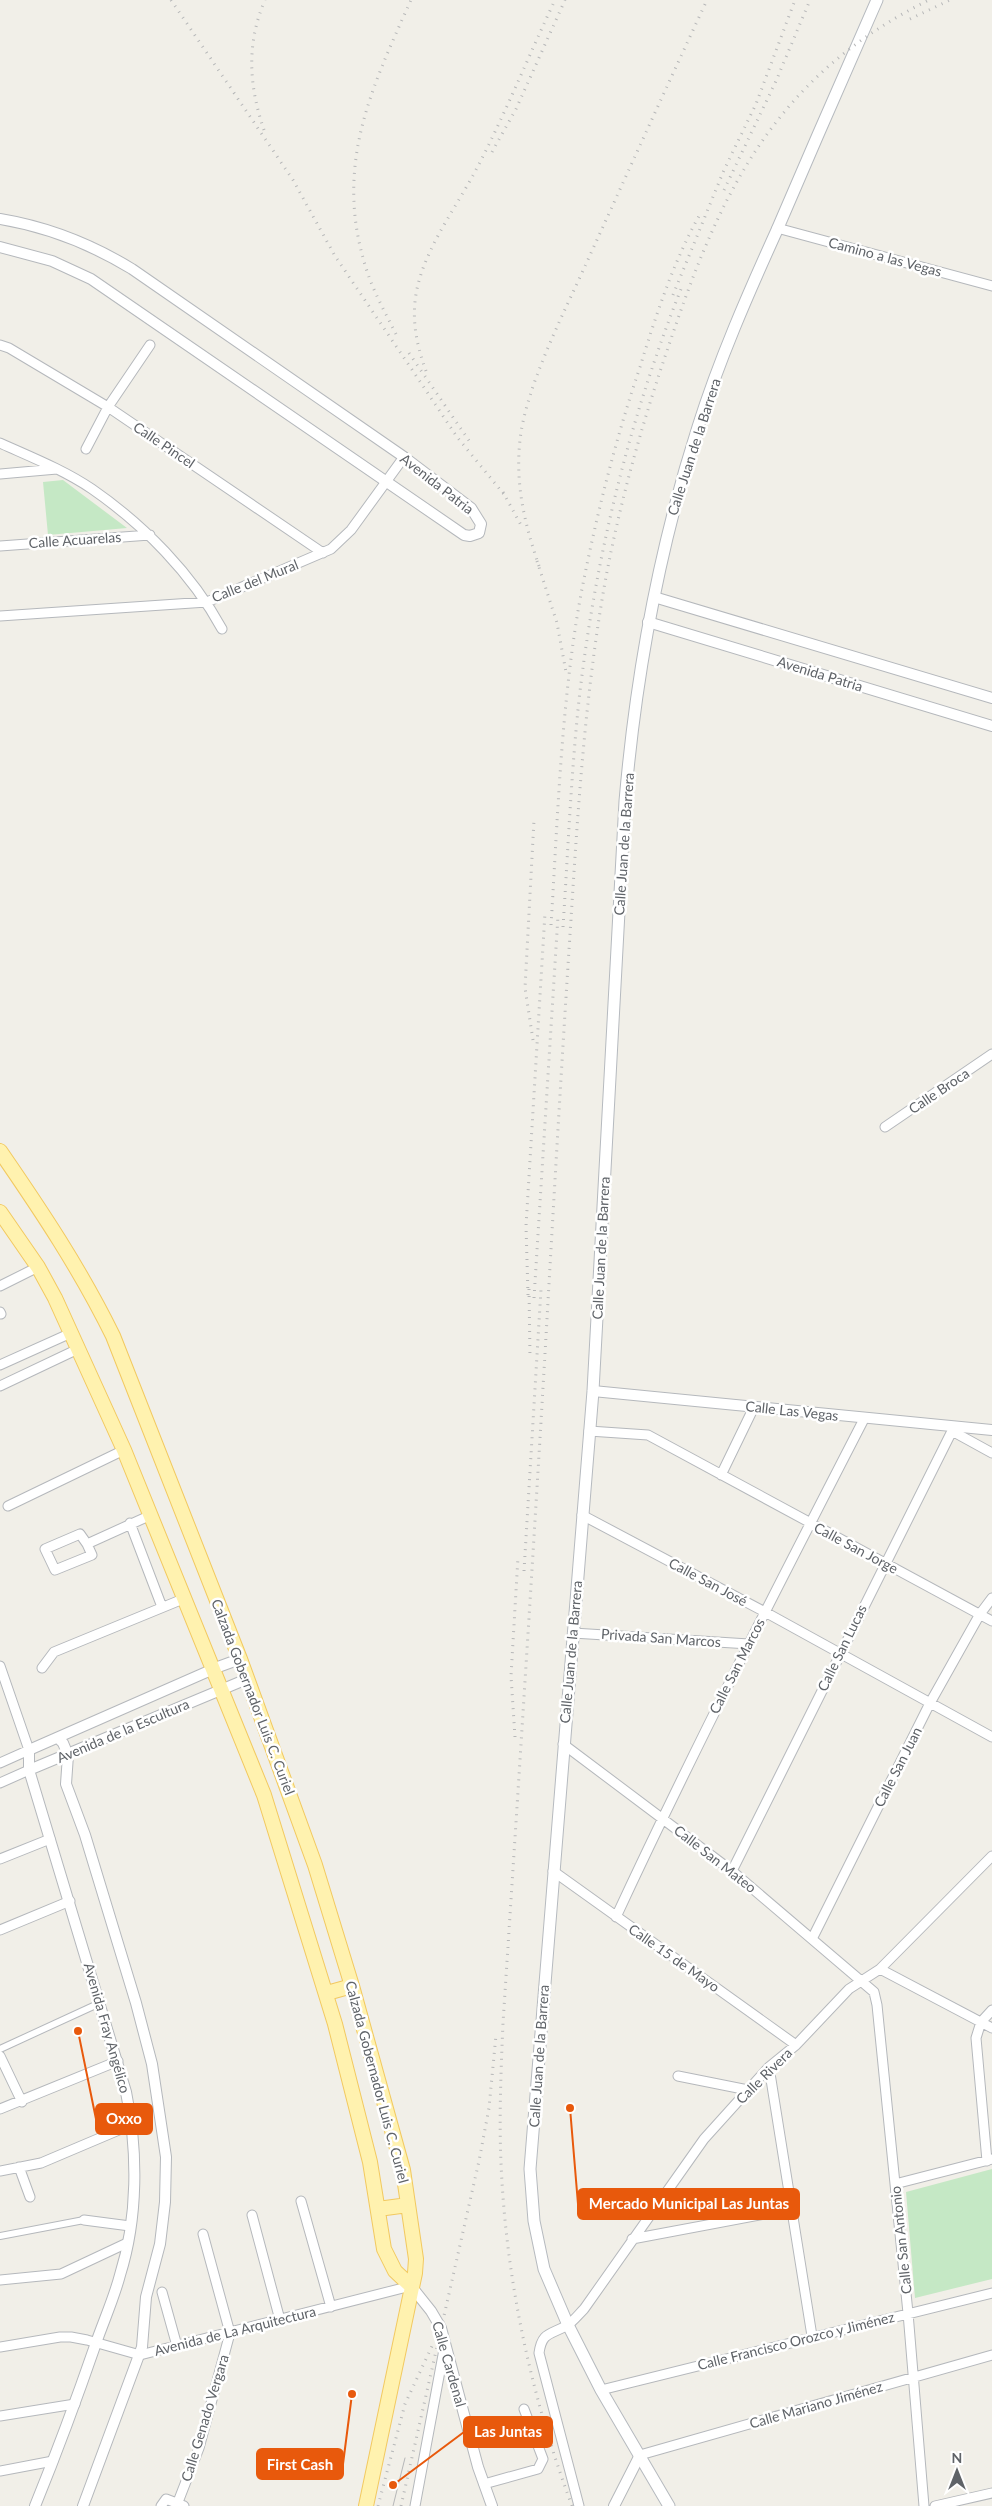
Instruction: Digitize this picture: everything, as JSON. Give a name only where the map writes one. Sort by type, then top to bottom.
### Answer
[{"type":"main road","name":"Calle Juan de la Barrera","points":[[669,2506],[601,2390],[568,2325],[542,2259],[534,2221],[530,2169],[593,1391],[625,802],[633,722],[648,622],[670,524],[698,426],[738,319],[877,0]]},
{"type":"main road","name":"Calzada Gobernador Luis C. Curiel","points":[[0,1150],[58,1234],[113,1336],[240,1659],[315,1865],[352,1986],[403,2170],[416,2259],[411,2286]]},
{"type":"main road","name":"Calzada Gobernador Luis C. Curiel","points":[[0,1212],[38,1267],[71,1333],[124,1450],[152,1515],[183,1598],[264,1796],[326,1994],[370,2162],[387,2258],[395,2271],[411,2286]]},
{"type":"main road","points":[[326,1994],[352,1986]]},
{"type":"main road","points":[[378,2209],[408,2205]]},
{"type":"main road","points":[[366,2506],[385,2424],[411,2286]]},
{"type":"street","name":"Avenida Patria","points":[[0,219],[50,230],[106,254],[404,457],[471,508],[480,520],[482,527],[479,533],[470,536],[464,535],[91,279],[52,261],[0,247]]},
{"type":"street","name":"Camino a las Vegas","points":[[777,228],[992,286]]},
{"type":"street","name":"Calle Pincel","points":[[0,345],[9,348],[108,407],[324,553]]},
{"type":"street","points":[[86,449],[108,407],[150,345]]},
{"type":"street","points":[[0,443],[58,469],[92,490],[150,535],[207,602],[222,628]]},
{"type":"street","name":"Calle del Mural","points":[[0,616],[207,602],[324,553],[352,530],[404,457]]},
{"type":"street","points":[[0,474],[58,469]]},
{"type":"street","name":"Calle Acuarelas","points":[[0,546],[150,535]]},
{"type":"street","name":"Avenida Patria","points":[[654,597],[992,698]]},
{"type":"street","name":"Avenida Patria","points":[[648,622],[992,726]]},
{"type":"street","name":"Calle Broca","points":[[885,1128],[992,1054]]},
{"type":"street","points":[[0,1286],[38,1267]]},
{"type":"street","points":[[0,1365],[71,1333]]},
{"type":"street","points":[[0,1386],[78,1349]]},
{"type":"street","name":"Calle Las Vegas","points":[[593,1391],[954,1429],[992,1430]]},
{"type":"street","points":[[721,1474],[754,1407]]},
{"type":"street","name":"Calle San Marcos","points":[[616,1917],[662,1818],[864,1419]]},
{"type":"street","points":[[954,1429],[992,1453]]},
{"type":"street","name":"Calle San Lucas","points":[[732,1871],[885,1563],[954,1429]]},
{"type":"street","name":"Calle San Jorge","points":[[590,1431],[648,1435],[992,1621]]},
{"type":"street","points":[[8,1506],[124,1450]]},
{"type":"street","points":[[86,1544],[130,1523],[152,1515]]},
{"type":"street","name":"Calle San José","points":[[582,1515],[765,1612],[992,1737]]},
{"type":"street","points":[[130,1523],[162,1607]]},
{"type":"street","points":[[80,1534],[86,1544],[92,1554],[55,1570],[45,1549],[80,1534]]},
{"type":"street","points":[[42,1668],[54,1652],[183,1598]]},
{"type":"street","name":"Calle San Juan","points":[[812,1939],[930,1702],[980,1614],[992,1598]]},
{"type":"street","name":"Privada San Marcos","points":[[573,1633],[749,1644]]},
{"type":"street","name":"Avenida de la Escultura","points":[[0,1763],[213,1669],[240,1659]]},
{"type":"street","name":"Avenida Fray Angélico","points":[[0,1666],[29,1750],[29,1770],[118,2061],[132,2124],[134,2165],[130,2226],[121,2274],[75,2404],[36,2506]]},
{"type":"street","name":"Avenida de la Escultura","points":[[0,1783],[247,1679]]},
{"type":"street","points":[[58,1738],[64,1743],[68,1755],[66,1784],[85,1835],[132,1986],[152,2064],[166,2157],[165,2202],[160,2244],[146,2297],[140,2355],[83,2506]]},
{"type":"street","name":"Calle San Mateo","points":[[563,1744],[732,1871],[862,1981]]},
{"type":"street","points":[[0,1860],[50,1839]]},
{"type":"street","name":"Calle Rivera","points":[[568,2325],[584,2309],[704,2139],[748,2090],[769,2067],[796,2045],[849,1989],[880,1969],[992,1856]]},
{"type":"street","name":"Calle 15 de Mayo","points":[[553,1871],[796,2045]]},
{"type":"street","points":[[0,1930],[70,1902]]},
{"type":"street","points":[[880,1969],[992,2028]]},
{"type":"street","name":"Calle San Antonio","points":[[862,1981],[874,1992],[877,2005],[908,2313],[924,2506]]},
{"type":"street","points":[[0,2049],[100,2003]]},
{"type":"street","points":[[895,2184],[990,2160],[976,2038],[981,2022],[992,2010]]},
{"type":"street","points":[[0,2056],[22,2102]]},
{"type":"street","points":[[0,2109],[22,2102],[118,2061]]},
{"type":"street","points":[[769,2067],[812,2336]]},
{"type":"street","points":[[678,2076],[748,2090]]},
{"type":"street","points":[[0,2171],[41,2163],[132,2124]]},
{"type":"street","points":[[19,2167],[30,2197]]},
{"type":"street","points":[[301,2201],[331,2307]]},
{"type":"street","points":[[632,2239],[792,2209]]},
{"type":"street","points":[[252,2215],[280,2320]]},
{"type":"street","points":[[0,2236],[84,2220],[130,2226]]},
{"type":"street","points":[[203,2234],[230,2333]]},
{"type":"street","points":[[0,2280],[61,2274],[127,2243]]},
{"type":"street","name":"Avenida de La Arquitectura","points":[[0,2347],[60,2337],[96,2342],[140,2355],[411,2286]]},
{"type":"street","name":"Calle Cardenal","points":[[411,2286],[436,2318],[492,2506]]},
{"type":"street","points":[[162,2292],[177,2346]]},
{"type":"street","name":"Calle Francisco Orozco y Jiménez","points":[[601,2390],[812,2336],[992,2293]]},
{"type":"street","points":[[568,2325],[546,2335],[540,2342],[539,2352],[579,2506]]},
{"type":"street","name":"Calle Genado Vergara","points":[[181,2504],[199,2448],[230,2333]]},
{"type":"street","points":[[415,2506],[445,2344]]},
{"type":"street","name":"Calle Mariano Jiménez","points":[[640,2455],[992,2355]]},
{"type":"street","points":[[0,2416],[75,2404]]},
{"type":"street","points":[[484,2484],[538,2469],[542,2466],[543,2459],[524,2409]]},
{"type":"street","points":[[614,2506],[640,2455]]},
{"type":"street","points":[[0,2471],[53,2461]]},
{"type":"street","points":[[935,2506],[992,2493]]},
{"type":"street","points":[[164,2502],[181,2504]]},
{"type":"green space","points":[[63,480],[127,528],[48,535],[43,482]]},
{"type":"green space","points":[[992,2169],[992,2279],[915,2298],[906,2192]]},
{"type":"tram line","points":[[393,2506],[405,2458]]},
{"type":"railway","points":[[171,0],[293,180],[335,256],[457,437],[507,498]]},
{"type":"railway","points":[[264,130],[255,97],[252,49],[259,16],[265,0]]},
{"type":"railway","points":[[396,334],[369,277],[357,231],[354,196],[355,163],[361,130],[370,98],[411,0]]},
{"type":"railway","points":[[426,371],[417,341],[414,310],[421,273],[435,241],[488,146],[555,0]]},
{"type":"railway","points":[[492,152],[516,109],[565,0]]},
{"type":"railway","points":[[539,566],[522,504],[519,473],[520,440],[530,397],[537,374],[557,328],[707,0]]},
{"type":"railway","points":[[673,295],[724,170],[756,104],[795,0]]},
{"type":"railway","points":[[724,190],[776,81],[810,0]]},
{"type":"railway","points":[[572,2506],[544,2422],[523,2337],[515,2294],[504,2207],[500,2111],[503,2023],[574,877],[583,753],[597,629],[617,525],[651,400],[692,279],[732,190],[766,136],[786,110],[817,77],[870,34],[929,0]]},
{"type":"railway","points":[[910,19],[950,0]]},
{"type":"railway","points":[[551,925],[558,801],[569,676],[574,635],[587,565],[614,451],[646,348],[673,271],[699,216]]},
{"type":"railway","points":[[563,927],[576,728],[594,595],[616,491],[630,439],[662,338],[681,289]]},
{"type":"railway","points":[[409,353],[470,442]]},
{"type":"railway","points":[[503,492],[522,527]]},
{"type":"railway","points":[[537,561],[557,623],[566,672]]},
{"type":"railway","points":[[533,1040],[525,988],[534,820]]},
{"type":"railway","points":[[528,1295],[526,1226],[545,913]]},
{"type":"railway","points":[[534,1298],[558,916]]},
{"type":"railway","points":[[529,1289],[530,1357]]},
{"type":"railway","points":[[524,1571],[541,1289]]},
{"type":"railway","points":[[515,1737],[511,1676],[518,1557]]},
{"type":"railway","points":[[401,2506],[479,2161],[489,2108],[496,2035]]},
{"type":"railway","points":[[378,2506],[405,2404],[433,2344]]},
{"type":"place","name":"Oxxo","points":[[78,2031]]},
{"type":"place","name":"Mercado Municipal Las Juntas","points":[[570,2108]]},
{"type":"place","name":"First Cash","points":[[352,2394]]},
{"type":"place","name":"Las Juntas","points":[[393,2485]]}]
